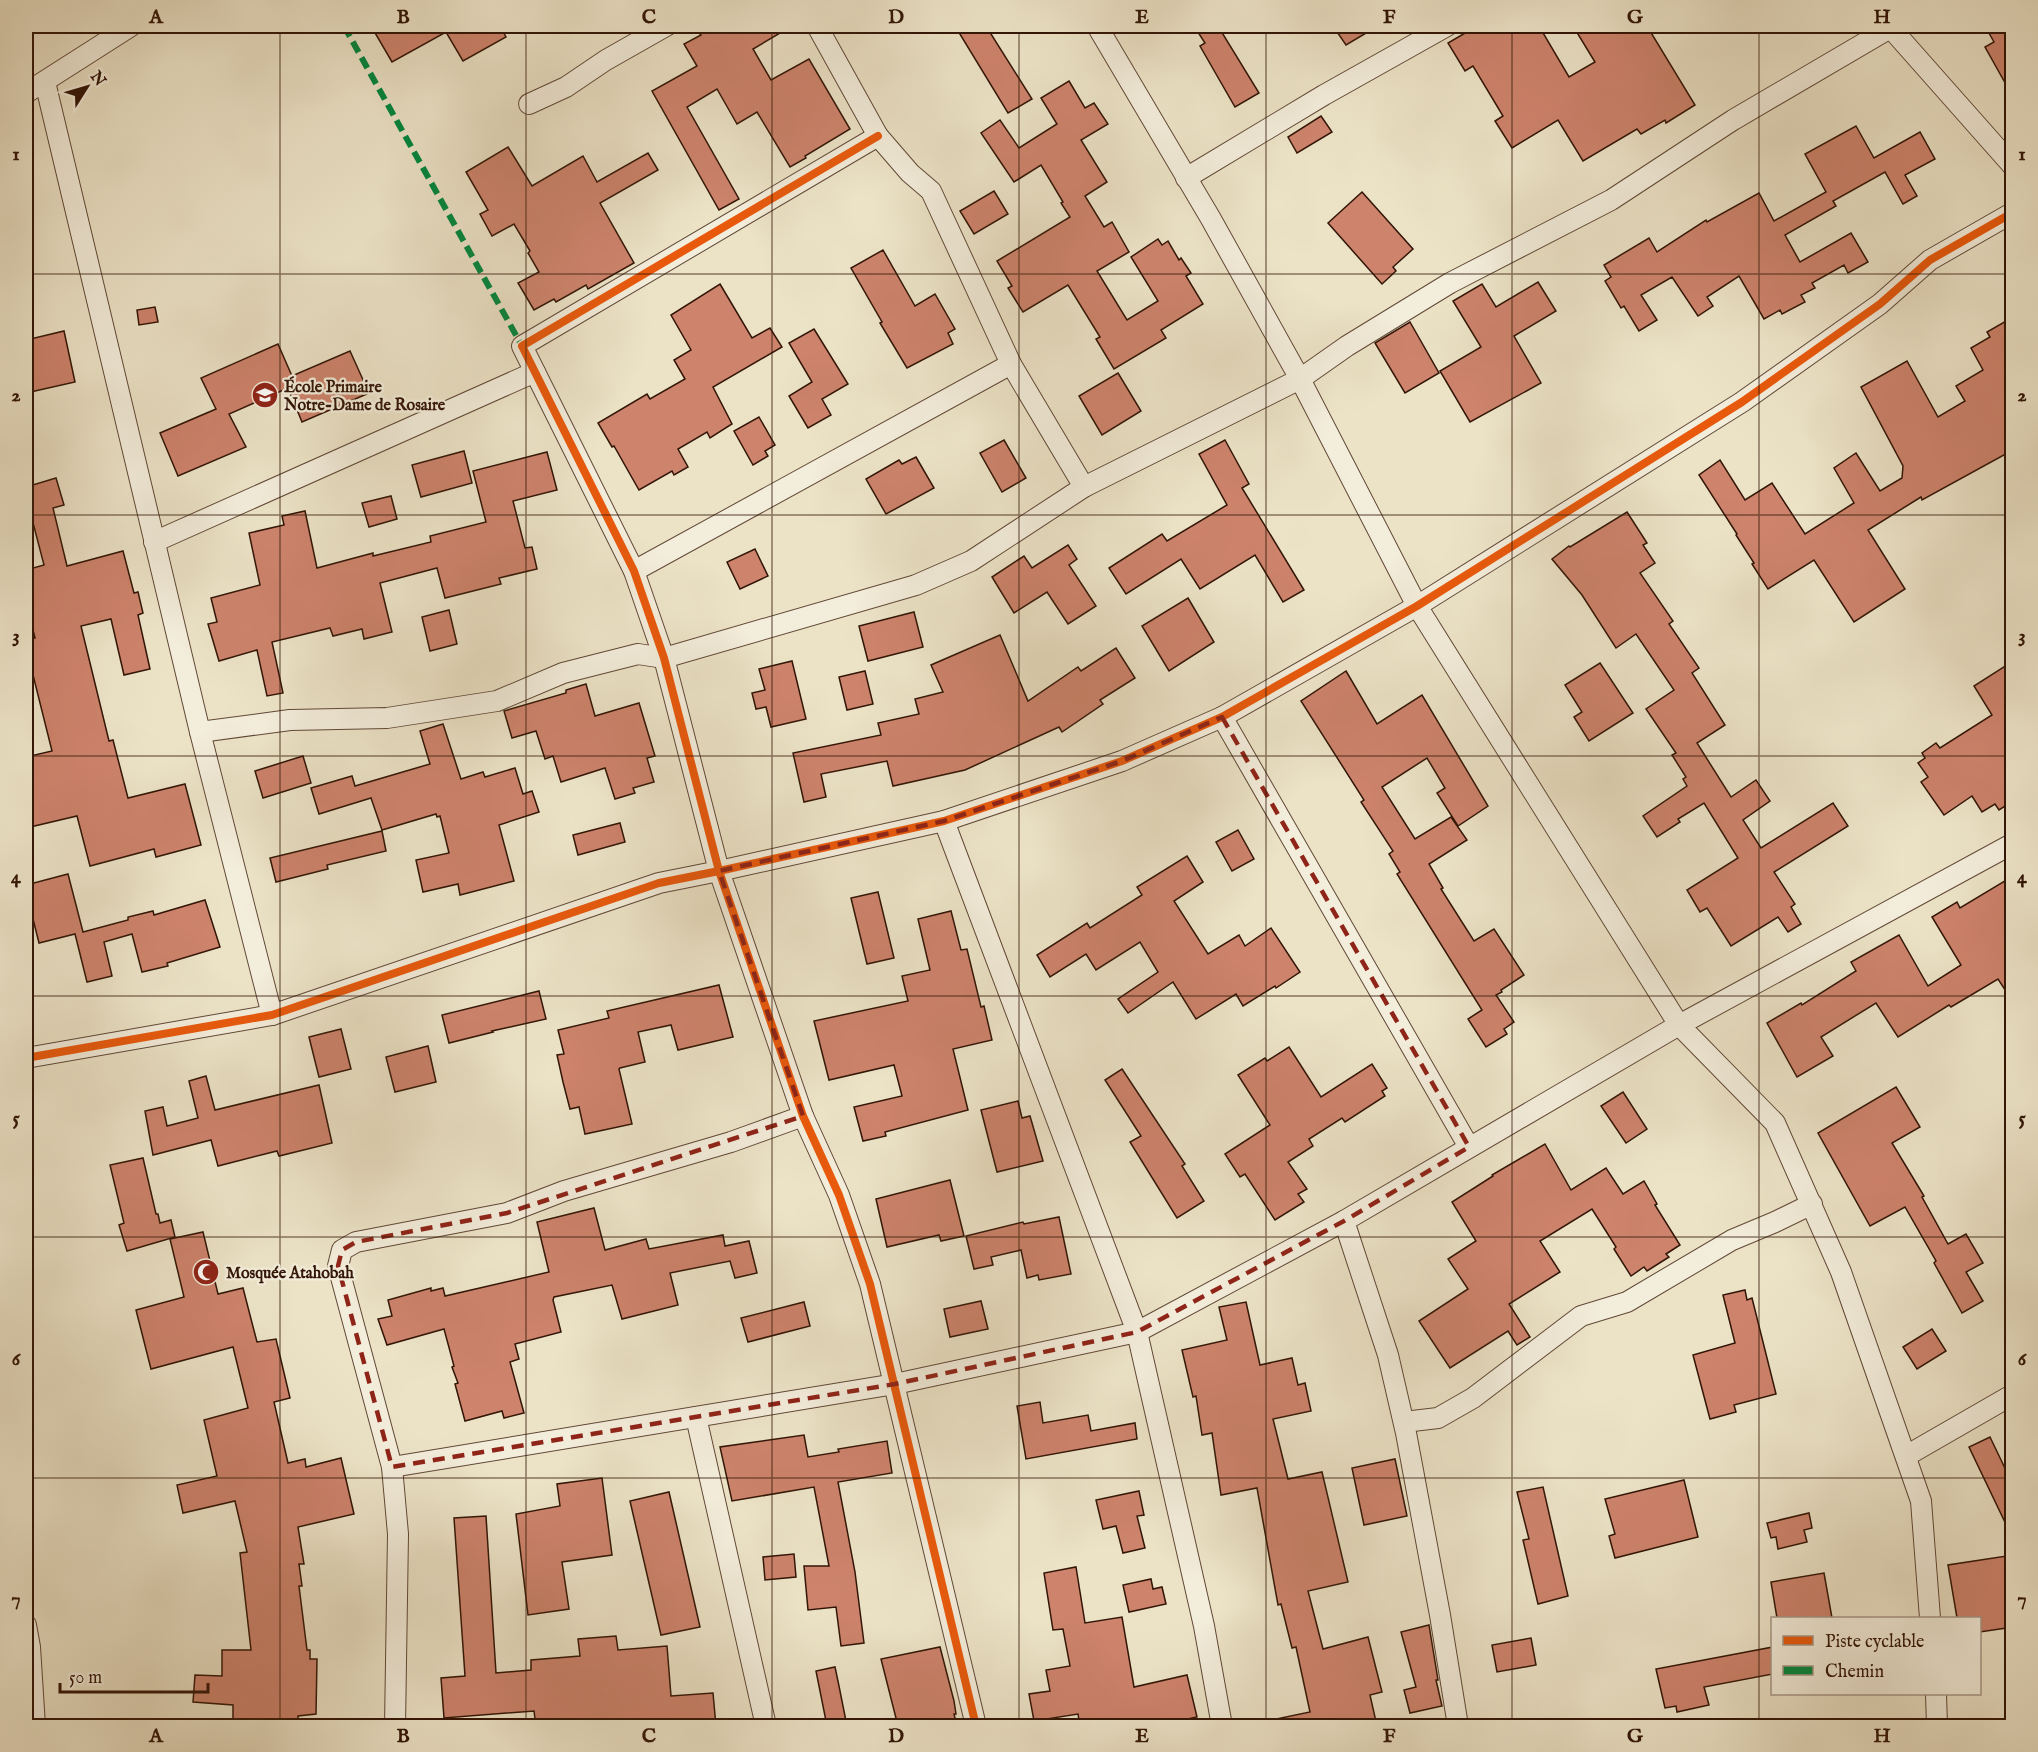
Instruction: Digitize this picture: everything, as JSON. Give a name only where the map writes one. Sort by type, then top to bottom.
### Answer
[{"type":"street","points":[[26,93],[131,26]]},
{"type":"street","points":[[529,104],[566,87],[606,60],[666,26]]},
{"type":"street","points":[[818,26],[878,136],[910,173],[930,191],[1011,364],[1084,487]]},
{"type":"street","points":[[1097,26],[1300,379],[1417,606],[1679,1025],[1775,1123],[1841,1272],[1921,1501],[1930,1617]]},
{"type":"street","points":[[1186,178],[1324,94],[1447,26]]},
{"type":"street","points":[[200,732],[290,720],[387,718],[497,701],[563,673],[638,654],[664,658],[916,585],[970,561],[1084,487],[1300,379],[1347,346],[1450,283],[1611,200],[1733,120],[1889,27],[2013,165]]},
{"type":"street","points":[[45,82],[200,732],[272,1015]]},
{"type":"street","points":[[878,136],[522,346],[634,571],[664,658],[719,871],[803,1116],[839,1195],[870,1284],[976,1726]]},
{"type":"street","points":[[26,1058],[272,1015],[659,883],[944,821],[1122,761],[1222,717],[1417,606],[1742,402],[1880,304],[1930,260],[2013,213]]},
{"type":"street","points":[[634,571],[1011,364]]},
{"type":"street","points":[[154,542],[535,372]]},
{"type":"street","points":[[1222,717],[1469,1147]]},
{"type":"street","points":[[944,821],[1137,1332],[1204,1626],[1222,1726]]},
{"type":"street","points":[[392,1467],[895,1384],[1137,1332],[1344,1221],[1679,1025],[2013,844]]},
{"type":"street","points":[[394,1726],[398,1534],[392,1467],[338,1266],[342,1250],[356,1242],[507,1213],[564,1191],[731,1142],[803,1116]]},
{"type":"street","points":[[1404,1422],[1438,1418],[1473,1398],[1581,1316],[1627,1302],[1732,1240],[1812,1204]]},
{"type":"street","points":[[1344,1221],[1388,1355],[1404,1422],[1458,1726]]},
{"type":"street","points":[[1906,1456],[2013,1395]]},
{"type":"street","points":[[696,1417],[766,1726]]},
{"type":"street","points":[[26,1625],[30,1647],[35,1726]]},
{"type":"street","points":[[1936,1695],[1937,1726]]},
{"type":"highlighted area","points":[[1222,717],[1469,1147],[1344,1221],[1137,1332],[895,1384],[392,1467],[338,1266],[342,1250],[356,1242],[507,1213],[803,1116],[719,871],[944,821],[1122,761]]},
{"type":"building","points":[[371,26],[500,26],[506,37],[463,61],[446,32],[392,62]]},
{"type":"building","points":[[694,26],[792,26],[753,49],[771,80],[809,59],[850,129],[790,167],[757,112],[737,124],[717,89],[687,107],[739,199],[719,210],[652,91],[697,66],[684,44],[701,35]]},
{"type":"building","points":[[955,26],[986,26],[1032,99],[1008,113]]},
{"type":"building","points":[[1194,26],[1218,26],[1259,93],[1235,107],[1200,46],[1205,43]]},
{"type":"building","points":[[1333,26],[1378,26],[1346,45]]},
{"type":"building","points":[[1477,26],[1539,26],[1569,77],[1595,62],[1573,26],[1647,26],[1695,105],[1666,123],[1665,120],[1641,134],[1637,129],[1583,161],[1558,120],[1512,148],[1495,121],[1503,116],[1473,66],[1465,71],[1448,43]]},
{"type":"building","points":[[1985,26],[2013,26],[2013,97],[1985,47],[1994,42]]},
{"type":"building","points":[[1069,81],[1085,108],[1094,103],[1108,124],[1081,140],[1107,182],[1085,196],[1104,227],[1112,222],[1129,252],[1097,271],[1127,320],[1158,301],[1131,257],[1158,239],[1162,245],[1168,241],[1179,260],[1181,258],[1191,273],[1186,276],[1203,304],[1161,330],[1166,338],[1114,369],[1096,339],[1100,337],[1068,285],[1023,312],[1008,288],[1012,286],[997,261],[1070,217],[1041,165],[1014,182],[981,133],[1000,120],[1019,148],[1057,124],[1041,98]]},
{"type":"building","points":[[1321,116],[1332,132],[1297,153],[1288,137]]},
{"type":"building","points":[[1856,126],[1874,158],[1920,132],[1935,159],[1905,175],[1917,196],[1903,204],[1885,172],[1833,201],[1836,206],[1785,235],[1800,262],[1851,233],[1868,262],[1848,273],[1844,265],[1812,283],[1815,288],[1801,295],[1805,302],[1782,314],[1780,310],[1764,319],[1739,276],[1707,297],[1713,306],[1698,316],[1672,277],[1641,295],[1657,320],[1639,331],[1624,306],[1621,308],[1605,281],[1611,277],[1604,265],[1649,238],[1657,252],[1706,220],[1707,222],[1759,193],[1774,221],[1826,192],[1805,154]]},
{"type":"building","points":[[508,147],[532,186],[583,156],[597,182],[648,153],[658,170],[600,203],[634,263],[588,289],[586,285],[556,302],[554,299],[534,310],[518,283],[539,272],[528,253],[530,251],[514,224],[492,236],[480,214],[488,210],[466,172]]},
{"type":"building","points":[[994,191],[1008,214],[974,234],[960,211]]},
{"type":"building","points":[[1362,192],[1413,249],[1393,267],[1396,271],[1382,284],[1328,223]]},
{"type":"building","points":[[883,250],[915,306],[935,294],[955,329],[948,333],[953,344],[907,368],[851,268]]},
{"type":"building","points":[[1538,282],[1556,311],[1514,336],[1541,383],[1470,422],[1440,371],[1481,347],[1453,301],[1482,284],[1496,307]]},
{"type":"building","points":[[720,284],[752,338],[770,328],[782,347],[713,387],[732,424],[710,438],[707,432],[678,449],[688,467],[674,475],[672,471],[639,490],[598,423],[647,394],[650,399],[685,379],[674,360],[691,350],[671,315]]},
{"type":"building","points":[[155,307],[158,322],[139,325],[137,310]]},
{"type":"building","points":[[2013,317],[2013,450],[1922,500],[1921,497],[1868,530],[1905,589],[1854,622],[1814,560],[1768,589],[1737,534],[1699,475],[1720,460],[1745,500],[1772,483],[1805,534],[1854,503],[1834,468],[1856,453],[1880,491],[1902,478],[1903,466],[1861,387],[1907,361],[1938,417],[1965,401],[1956,386],[1983,370],[1971,348],[1990,337],[1987,332]]},
{"type":"building","points":[[1410,322],[1439,373],[1405,393],[1375,343]]},
{"type":"building","points":[[814,329],[848,384],[822,399],[831,415],[808,428],[789,396],[812,382],[789,343]]},
{"type":"building","points":[[64,331],[75,382],[26,393],[26,340]]},
{"type":"building","points":[[278,344],[292,376],[350,351],[369,393],[302,422],[288,388],[229,414],[246,447],[178,476],[160,433],[216,409],[201,378]]},
{"type":"building","points":[[1118,373],[1141,411],[1102,435],[1079,396]]},
{"type":"building","points":[[759,417],[775,445],[765,451],[768,456],[753,465],[734,431]]},
{"type":"building","points":[[1004,440],[1026,478],[1002,492],[980,453]]},
{"type":"building","points":[[1225,440],[1249,484],[1242,488],[1304,590],[1283,602],[1255,555],[1200,589],[1181,559],[1126,594],[1109,568],[1162,534],[1167,541],[1227,505],[1199,454]]},
{"type":"building","points":[[464,451],[472,483],[421,497],[412,465]]},
{"type":"building","points":[[547,452],[557,490],[513,501],[525,548],[532,547],[537,569],[499,578],[501,584],[445,598],[437,568],[380,583],[392,632],[364,639],[362,629],[333,636],[330,628],[272,642],[283,693],[267,696],[257,650],[219,661],[208,624],[217,622],[211,598],[260,585],[249,533],[284,525],[282,516],[305,511],[317,568],[373,553],[373,556],[431,542],[430,536],[486,522],[473,471]]},
{"type":"building","points":[[916,457],[934,488],[886,514],[866,479],[899,460],[902,464]]},
{"type":"building","points":[[56,478],[64,505],[53,508],[67,566],[123,551],[134,593],[138,592],[143,613],[138,615],[150,669],[124,675],[111,619],[81,626],[109,741],[113,740],[128,798],[185,784],[201,845],[156,857],[154,849],[90,866],[77,816],[26,828],[26,757],[52,751],[26,647],[26,640],[35,638],[26,602],[26,570],[44,565],[31,515],[26,517],[26,487]]},
{"type":"building","points":[[391,496],[397,519],[369,527],[362,503]]},
{"type":"building","points":[[1627,512],[1647,543],[1643,545],[1655,563],[1640,573],[1673,621],[1669,624],[1699,668],[1692,673],[1725,725],[1697,743],[1731,797],[1756,780],[1770,801],[1743,820],[1761,848],[1833,803],[1848,826],[1774,872],[1795,904],[1791,907],[1801,924],[1788,932],[1778,917],[1731,946],[1707,908],[1700,912],[1687,890],[1738,858],[1704,803],[1678,819],[1680,822],[1657,837],[1643,816],[1687,786],[1683,779],[1686,777],[1672,755],[1676,753],[1646,709],[1674,690],[1636,634],[1616,648],[1582,595],[1552,559],[1569,546]]},
{"type":"building","points":[[1068,545],[1077,559],[1069,565],[1096,606],[1068,624],[1047,592],[1014,613],[992,577],[1024,556],[1032,568]]},
{"type":"building","points":[[755,549],[768,576],[740,589],[727,562]]},
{"type":"building","points":[[1188,598],[1214,642],[1169,671],[1142,626]]},
{"type":"building","points":[[449,610],[457,644],[430,651],[422,617]]},
{"type":"building","points":[[914,612],[923,647],[868,661],[859,626]]},
{"type":"building","points":[[1000,635],[1028,701],[1078,667],[1081,671],[1116,648],[1135,678],[1100,700],[1103,704],[1062,732],[1059,727],[965,770],[893,786],[887,761],[821,774],[826,797],[804,802],[793,753],[881,735],[878,723],[919,714],[915,699],[943,692],[931,665]]},
{"type":"building","points":[[792,661],[806,719],[771,727],[766,707],[756,709],[752,693],[765,690],[759,669]]},
{"type":"building","points":[[2013,661],[2013,801],[1999,810],[1995,804],[1982,812],[1972,796],[1944,815],[1921,782],[1928,777],[1918,763],[1925,758],[1922,753],[1936,743],[1940,748],[1992,715],[1974,686]]},
{"type":"building","points":[[1600,663],[1633,713],[1589,741],[1574,717],[1582,712],[1565,685]]},
{"type":"building","points":[[865,671],[873,704],[847,710],[839,677]]},
{"type":"building","points":[[1346,671],[1377,724],[1422,695],[1488,806],[1458,826],[1437,793],[1445,788],[1427,758],[1382,787],[1415,839],[1451,817],[1467,840],[1429,864],[1443,888],[1441,889],[1474,941],[1494,929],[1524,975],[1496,995],[1514,1022],[1504,1029],[1507,1034],[1486,1047],[1468,1019],[1482,1010],[1397,874],[1400,872],[1389,854],[1393,851],[1361,802],[1364,800],[1301,701]]},
{"type":"building","points":[[586,684],[595,716],[639,703],[655,756],[647,758],[654,782],[633,788],[635,793],[615,799],[605,768],[561,782],[553,756],[545,759],[536,731],[512,738],[504,711],[566,693],[566,690]]},
{"type":"building","points":[[443,724],[461,779],[483,772],[485,777],[515,768],[523,794],[532,791],[539,812],[499,825],[514,881],[460,895],[458,884],[423,892],[416,860],[449,853],[440,816],[437,817],[436,814],[382,830],[371,798],[319,814],[311,788],[352,776],[355,786],[430,764],[420,731]]},
{"type":"building","points":[[303,756],[311,783],[263,798],[255,771]]},
{"type":"building","points":[[620,823],[625,842],[578,855],[573,835]]},
{"type":"building","points":[[1238,830],[1254,859],[1232,871],[1216,842]]},
{"type":"building","points":[[382,831],[386,851],[327,865],[328,869],[276,882],[270,858]]},
{"type":"building","points":[[1187,856],[1203,882],[1174,901],[1208,954],[1239,935],[1245,946],[1271,928],[1300,972],[1243,1006],[1236,994],[1196,1019],[1173,982],[1128,1013],[1118,999],[1158,972],[1140,942],[1096,970],[1086,954],[1050,977],[1037,955],[1087,923],[1090,928],[1142,895],[1137,887]]},
{"type":"building","points":[[68,874],[83,932],[128,920],[128,917],[153,911],[154,915],[205,900],[220,947],[167,963],[168,966],[142,972],[132,934],[104,942],[112,976],[87,982],[75,934],[39,943],[26,891],[26,885]]},
{"type":"building","points":[[2013,876],[2013,1002],[1998,979],[1951,1007],[1949,1005],[1898,1037],[1876,1003],[1821,1037],[1833,1056],[1797,1077],[1767,1023],[1801,1003],[1802,1005],[1856,971],[1851,962],[1899,935],[1928,986],[1961,965],[1932,917],[1957,902],[1960,908]]},
{"type":"building","points":[[878,892],[894,958],[867,964],[851,898]]},
{"type":"building","points":[[951,911],[961,950],[967,949],[981,1007],[984,1006],[992,1040],[953,1049],[968,1110],[885,1132],[886,1136],[863,1141],[854,1107],[902,1096],[894,1065],[829,1080],[814,1021],[908,1001],[902,976],[930,970],[918,919]]},
{"type":"building","points":[[719,985],[733,1037],[678,1050],[671,1025],[638,1032],[645,1062],[619,1069],[632,1124],[585,1134],[579,1107],[570,1109],[557,1055],[564,1054],[558,1030],[609,1018],[607,1011]]},
{"type":"building","points":[[539,991],[546,1019],[449,1043],[442,1015]]},
{"type":"building","points":[[341,1029],[351,1069],[319,1077],[309,1037]]},
{"type":"building","points":[[428,1046],[436,1082],[395,1092],[386,1057]]},
{"type":"building","points":[[1289,1047],[1321,1097],[1372,1064],[1387,1088],[1382,1091],[1385,1096],[1345,1122],[1342,1118],[1309,1139],[1313,1146],[1288,1162],[1307,1189],[1298,1194],[1304,1202],[1275,1220],[1245,1174],[1240,1177],[1225,1154],[1270,1125],[1238,1075],[1265,1058],[1267,1061]]},
{"type":"building","points":[[1122,1069],[1185,1164],[1182,1166],[1204,1201],[1177,1218],[1130,1142],[1141,1136],[1105,1080]]},
{"type":"building","points":[[206,1076],[215,1110],[319,1085],[332,1143],[279,1156],[277,1151],[218,1166],[211,1140],[153,1155],[145,1111],[163,1107],[167,1126],[198,1118],[189,1081]]},
{"type":"building","points":[[1896,1087],[1920,1127],[1892,1143],[1924,1196],[1922,1197],[1948,1244],[1966,1234],[1983,1263],[1966,1272],[1983,1301],[1962,1313],[1905,1207],[1870,1226],[1818,1133]]},
{"type":"building","points":[[1623,1092],[1647,1129],[1626,1143],[1601,1106]]},
{"type":"building","points":[[1018,1101],[1022,1118],[1030,1116],[1043,1161],[997,1172],[981,1110]]},
{"type":"building","points":[[1545,1144],[1571,1190],[1606,1168],[1623,1194],[1644,1181],[1657,1204],[1655,1205],[1680,1245],[1666,1254],[1669,1257],[1647,1271],[1644,1267],[1631,1276],[1592,1209],[1540,1241],[1560,1272],[1509,1304],[1530,1337],[1517,1345],[1508,1331],[1450,1368],[1419,1321],[1468,1289],[1448,1259],[1476,1241],[1452,1202]]},
{"type":"building","points":[[143,1158],[156,1214],[158,1214],[160,1223],[171,1220],[175,1237],[127,1251],[119,1225],[124,1223],[110,1165]]},
{"type":"building","points":[[950,1180],[964,1236],[941,1241],[939,1235],[887,1247],[876,1199]]},
{"type":"building","points":[[594,1208],[605,1250],[646,1239],[649,1249],[723,1235],[725,1246],[749,1241],[757,1273],[735,1278],[730,1261],[670,1273],[678,1305],[622,1319],[612,1285],[554,1297],[561,1332],[515,1344],[519,1359],[510,1362],[524,1413],[504,1418],[502,1411],[465,1421],[444,1329],[387,1345],[378,1319],[392,1316],[388,1300],[431,1288],[431,1291],[443,1288],[445,1296],[549,1272],[537,1222]]},
{"type":"building","points":[[1059,1217],[1071,1274],[1039,1280],[1038,1275],[1027,1278],[1021,1250],[991,1257],[993,1265],[974,1269],[966,1236],[1023,1222],[1024,1224]]},
{"type":"building","points":[[203,1232],[218,1294],[243,1288],[257,1342],[276,1339],[290,1398],[274,1402],[288,1463],[305,1459],[306,1467],[341,1458],[354,1514],[298,1527],[304,1564],[299,1564],[302,1586],[299,1586],[307,1650],[310,1650],[310,1659],[317,1659],[316,1714],[298,1716],[298,1726],[233,1726],[233,1705],[193,1702],[195,1675],[222,1676],[222,1650],[251,1650],[240,1553],[247,1552],[235,1501],[183,1513],[177,1485],[217,1476],[204,1420],[248,1408],[233,1347],[151,1369],[136,1310],[184,1297],[170,1239]]},
{"type":"building","points":[[1745,1290],[1747,1300],[1752,1298],[1776,1394],[1734,1405],[1736,1412],[1710,1419],[1693,1355],[1735,1343],[1723,1295]]},
{"type":"building","points":[[981,1301],[988,1329],[950,1337],[944,1309]]},
{"type":"building","points":[[804,1302],[810,1326],[748,1342],[741,1318]]},
{"type":"building","points":[[1246,1302],[1260,1365],[1292,1358],[1298,1385],[1305,1383],[1311,1411],[1273,1419],[1288,1479],[1322,1472],[1348,1582],[1308,1591],[1323,1649],[1368,1637],[1382,1692],[1370,1695],[1377,1726],[1277,1726],[1276,1719],[1310,1712],[1296,1647],[1292,1648],[1281,1604],[1278,1605],[1257,1488],[1221,1495],[1212,1433],[1202,1435],[1196,1396],[1193,1397],[1182,1350],[1227,1340],[1219,1307]]},
{"type":"building","points":[[1932,1329],[1946,1351],[1917,1369],[1903,1347]]},
{"type":"building","points":[[1040,1402],[1043,1423],[1088,1415],[1091,1431],[1135,1423],[1137,1439],[1026,1459],[1017,1406]]},
{"type":"building","points":[[804,1435],[808,1457],[839,1452],[838,1449],[887,1441],[892,1473],[838,1482],[855,1572],[864,1643],[841,1646],[836,1607],[808,1610],[804,1566],[829,1566],[814,1487],[732,1501],[720,1447]]},
{"type":"building","points":[[1990,1437],[2013,1485],[2013,1539],[1969,1447]]},
{"type":"building","points":[[1395,1459],[1407,1516],[1364,1525],[1352,1468]]},
{"type":"building","points":[[602,1478],[612,1555],[562,1562],[569,1609],[528,1615],[516,1514],[560,1506],[557,1484]]},
{"type":"building","points":[[1684,1480],[1698,1537],[1615,1558],[1609,1536],[1615,1534],[1605,1499]]},
{"type":"building","points":[[1543,1487],[1568,1596],[1538,1604],[1523,1540],[1529,1539],[1517,1492]]},
{"type":"building","points":[[1139,1491],[1144,1515],[1137,1516],[1145,1548],[1123,1553],[1116,1526],[1103,1529],[1096,1500]]},
{"type":"building","points":[[669,1492],[700,1627],[661,1635],[630,1501]]},
{"type":"building","points":[[1809,1513],[1812,1528],[1804,1530],[1807,1542],[1778,1549],[1776,1537],[1771,1538],[1767,1523]]},
{"type":"building","points":[[486,1516],[496,1673],[531,1670],[531,1660],[580,1656],[578,1639],[616,1636],[618,1650],[667,1646],[671,1696],[713,1693],[716,1726],[536,1726],[534,1711],[444,1718],[441,1678],[465,1676],[454,1518]]},
{"type":"building","points":[[794,1554],[796,1577],[765,1580],[763,1557]]},
{"type":"building","points":[[2013,1555],[2013,1627],[1981,1632],[1981,1617],[1957,1617],[1948,1565]]},
{"type":"building","points":[[1076,1567],[1085,1623],[1122,1617],[1134,1687],[1187,1675],[1197,1717],[1155,1726],[1080,1726],[1078,1714],[1034,1721],[1029,1694],[1050,1691],[1046,1670],[1070,1666],[1063,1629],[1053,1630],[1044,1573]]},
{"type":"building","points":[[1824,1573],[1832,1617],[1777,1617],[1771,1582]]},
{"type":"building","points":[[1151,1579],[1153,1589],[1162,1587],[1166,1604],[1129,1612],[1123,1585]]},
{"type":"building","points":[[1429,1625],[1438,1680],[1436,1680],[1442,1706],[1410,1713],[1404,1690],[1416,1687],[1401,1632]]},
{"type":"building","points":[[1531,1638],[1536,1665],[1497,1672],[1492,1645]]},
{"type":"building","points":[[940,1647],[954,1701],[957,1726],[898,1726],[881,1659]]},
{"type":"building","points":[[1771,1647],[1771,1674],[1704,1687],[1709,1705],[1677,1712],[1676,1706],[1665,1708],[1656,1669]]},
{"type":"building","points":[[835,1667],[847,1726],[827,1726],[816,1671]]},
{"type":"marked path","points":[[344,26],[522,346]]},
{"type":"cycle path","points":[[878,136],[522,346],[634,571],[664,658],[719,871],[803,1116],[839,1195],[870,1284],[976,1726]]},
{"type":"cycle path","points":[[26,1058],[272,1015],[659,883],[944,821],[1122,761],[1222,717],[1417,606],[1742,402],[1880,304],[1930,260],[2012,213]]},
{"type":"place","name":"École Primaire Notre-Dame de Rosaire","points":[[265,395]]},
{"type":"place","name":"Mosquée Atahobah","points":[[206,1272]]}]
